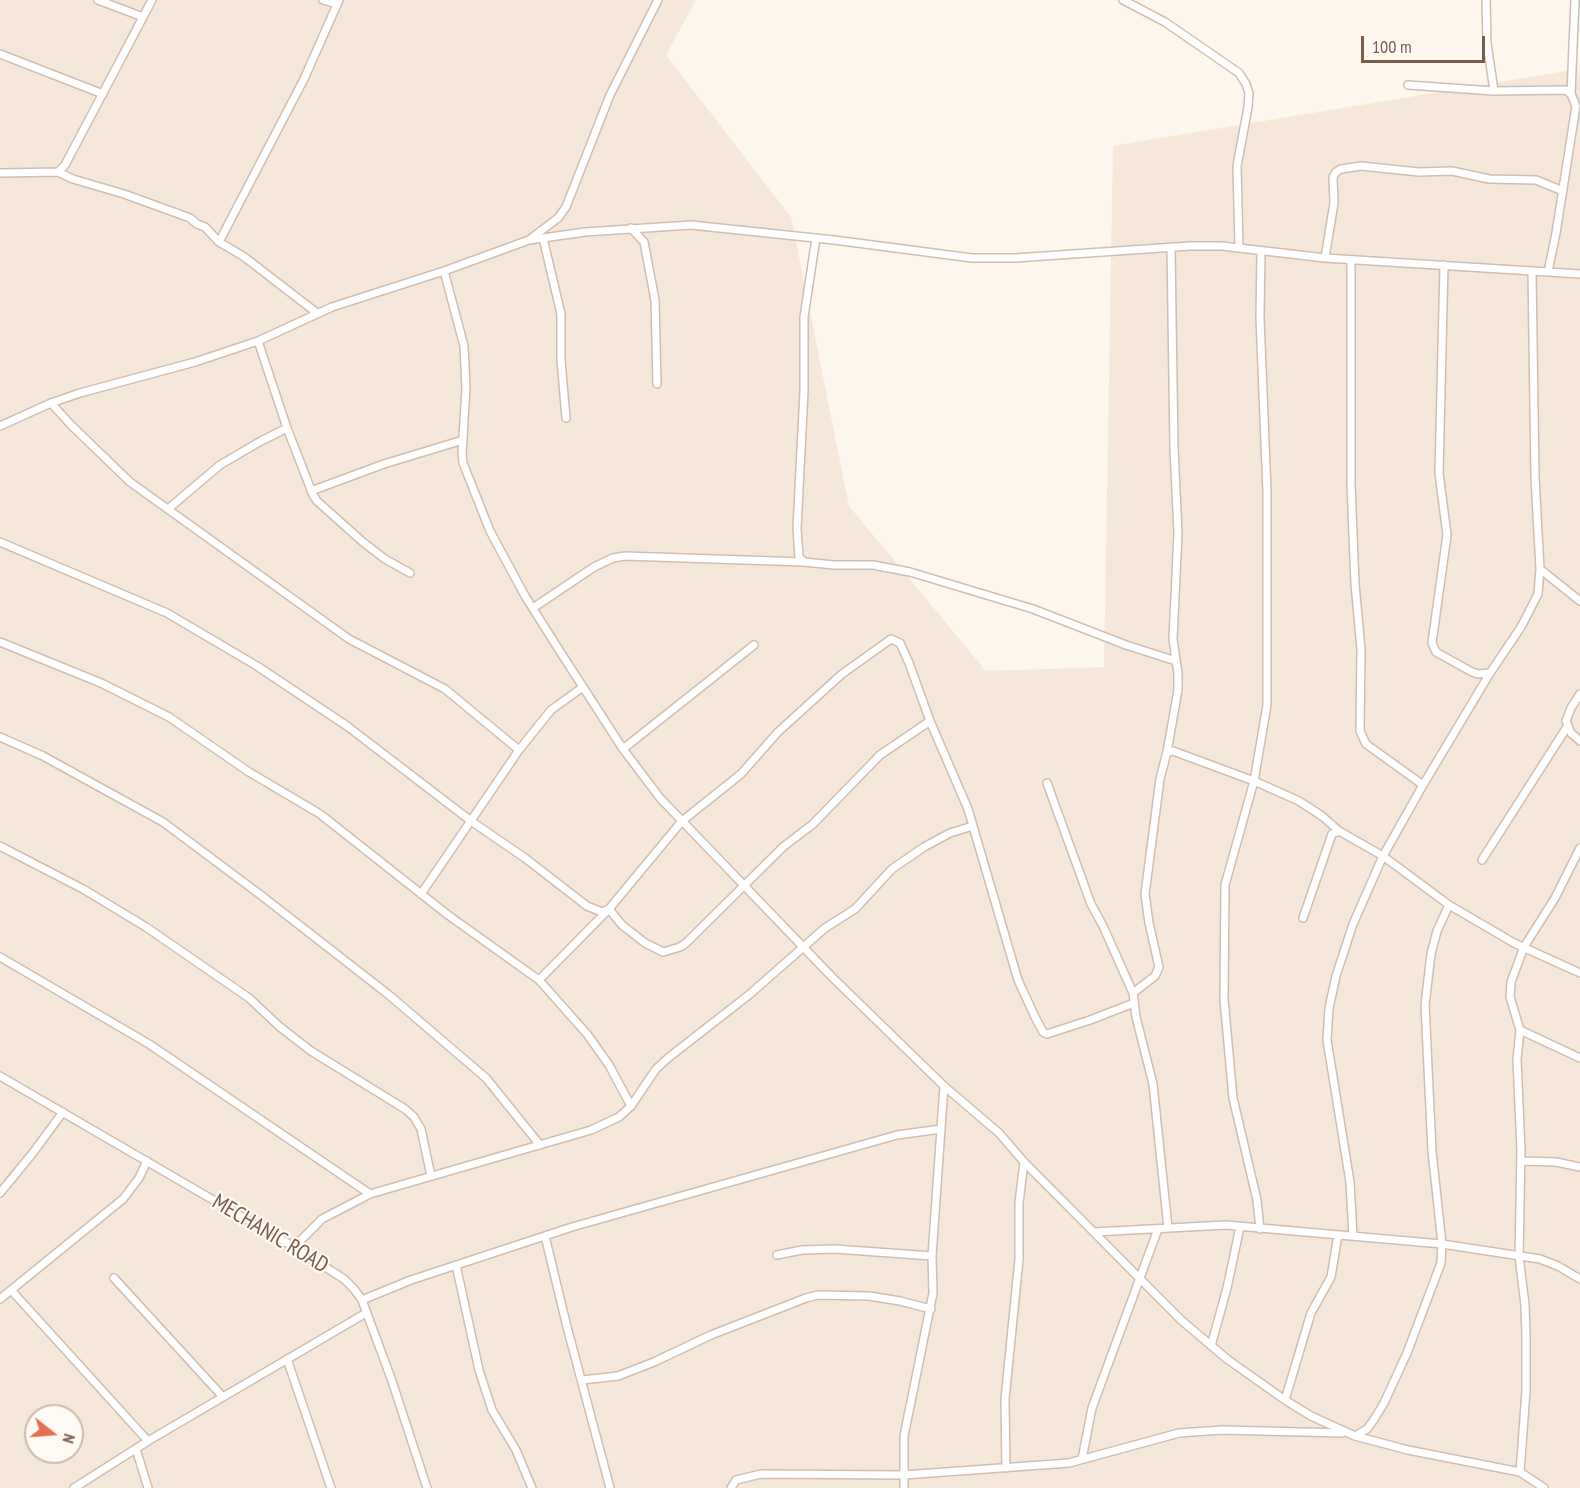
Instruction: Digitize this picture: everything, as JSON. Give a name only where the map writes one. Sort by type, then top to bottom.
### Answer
[{"type":"street","points":[[98,0],[143,17]]},
{"type":"street","points":[[58,172],[65,165],[152,0]]},
{"type":"street","points":[[219,242],[304,79],[338,2],[322,0]]},
{"type":"street","points":[[529,240],[558,218],[566,207],[610,95],[658,0]]},
{"type":"street","points":[[1123,0],[1165,22],[1239,73],[1246,84],[1249,93],[1248,107],[1237,166],[1239,247]]},
{"type":"street","points":[[1486,0],[1487,44],[1494,91]]},
{"type":"street","points":[[1548,272],[1576,106],[1570,91],[1575,0]]},
{"type":"street","points":[[0,54],[103,94]]},
{"type":"street","points":[[1408,85],[1494,91],[1580,91]]},
{"type":"street","points":[[1325,258],[1335,194],[1333,177],[1341,169],[1361,166],[1419,172],[1452,171],[1489,178],[1536,180],[1563,191]]},
{"type":"street","points":[[0,173],[58,172],[190,218],[196,224],[205,227],[219,242],[243,256],[317,313]]},
{"type":"street","points":[[0,426],[51,403],[195,362],[258,341],[317,313],[529,240],[631,228],[691,225],[972,258],[1015,258],[1171,247],[1239,247],[1325,258],[1580,274]]},
{"type":"street","points":[[631,228],[644,242],[655,300],[657,384]]},
{"type":"street","points":[[543,238],[561,314],[560,352],[566,418]]},
{"type":"street","points":[[804,562],[798,549],[797,528],[804,391],[804,328],[816,238]]},
{"type":"street","points":[[1133,993],[1155,976],[1159,967],[1145,894],[1160,779],[1178,690],[1173,635],[1178,533],[1174,449],[1171,247]]},
{"type":"street","points":[[1260,1229],[1257,1200],[1233,1098],[1224,999],[1225,885],[1254,782],[1267,705],[1267,492],[1260,318],[1261,251]]},
{"type":"street","points":[[1352,260],[1351,484],[1360,649],[1360,731],[1366,744],[1423,784]]},
{"type":"street","points":[[1444,265],[1438,473],[1447,535],[1432,643],[1436,652],[1472,672],[1490,673]]},
{"type":"street","points":[[444,271],[464,346],[466,406],[463,463],[490,531],[533,608],[622,749],[642,776],[682,821],[832,977],[944,1086],[999,1133],[1024,1162],[1181,1320],[1227,1359],[1311,1416],[1351,1435],[1408,1450],[1520,1472],[1544,1488]]},
{"type":"street","points":[[1353,1236],[1350,1182],[1327,1040],[1329,1008],[1336,976],[1353,924],[1383,856],[1423,784],[1534,604],[1540,582],[1540,569],[1535,477],[1532,271]]},
{"type":"street","points":[[258,341],[287,428],[317,501],[364,543],[385,559],[410,573]]},
{"type":"street","points":[[51,403],[130,482],[349,639],[445,689],[519,750]]},
{"type":"street","points":[[168,509],[220,465],[287,428]]},
{"type":"street","points":[[311,491],[384,464],[463,440]]},
{"type":"street","points":[[0,542],[167,613],[236,653],[347,726],[587,906],[602,912],[609,909]]},
{"type":"street","points":[[533,608],[594,567],[613,558],[625,556],[873,565],[910,572],[1033,609],[1126,645],[1176,661]]},
{"type":"street","points":[[1540,569],[1580,601]]},
{"type":"street","points":[[539,980],[609,909],[682,821],[741,774],[778,732],[842,674],[891,639],[900,643],[930,721],[968,809],[1018,980],[1043,1032],[1047,1034],[1134,1003]]},
{"type":"street","points":[[0,642],[101,683],[179,722],[249,772],[320,814],[421,894],[539,980],[587,1034],[609,1065],[631,1106]]},
{"type":"street","points":[[622,749],[754,645]]},
{"type":"street","points":[[421,894],[519,750],[551,710],[583,687]]},
{"type":"street","points":[[1580,694],[1566,721],[1567,727],[1580,741]]},
{"type":"street","points":[[609,909],[622,925],[645,943],[663,952],[680,948],[783,847],[813,824],[880,755],[930,721]]},
{"type":"street","points":[[1482,860],[1567,727]]},
{"type":"street","points":[[0,737],[43,756],[163,822],[253,890],[389,995],[486,1078],[540,1145]]},
{"type":"street","points":[[1167,752],[1173,751],[1254,782],[1312,808],[1339,831],[1383,856],[1449,905],[1524,947],[1580,973]]},
{"type":"street","points":[[1047,783],[1090,904],[1103,926],[1133,993],[1153,1084],[1168,1228]]},
{"type":"street","points":[[294,1247],[322,1219],[370,1194],[599,1127],[619,1117],[631,1106],[656,1069],[668,1058],[741,1001],[825,928],[855,909],[892,869],[924,847],[951,833],[973,826]]},
{"type":"street","points":[[1303,918],[1332,834],[1339,831]]},
{"type":"street","points":[[0,846],[104,900],[194,958],[249,998],[280,1027],[311,1051],[405,1109],[414,1117],[421,1130],[431,1176]]},
{"type":"street","points":[[1520,1472],[1526,1390],[1526,1305],[1519,1256],[1521,1161],[1517,1060],[1520,1030],[1510,997],[1510,982],[1524,947],[1555,898],[1580,848]]},
{"type":"street","points":[[731,1488],[736,1480],[761,1474],[904,1475],[1069,1463],[1179,1433],[1222,1430],[1351,1435],[1367,1429],[1407,1353],[1441,1263],[1442,1244],[1432,1151],[1425,1005],[1431,954],[1437,931],[1449,905]]},
{"type":"street","points":[[0,957],[149,1044],[370,1194]]},
{"type":"street","points":[[1520,1030],[1580,1058]]},
{"type":"street","name":"MECHANIC ROAD","points":[[0,1076],[294,1247],[344,1279],[362,1300],[392,1381],[427,1488]]},
{"type":"street","points":[[904,1488],[904,1436],[933,1293],[932,1256],[944,1086]]},
{"type":"street","points":[[0,1193],[63,1112]]},
{"type":"street","points":[[362,1300],[456,1265],[545,1236],[897,1135],[941,1130]]},
{"type":"street","points":[[0,1299],[123,1199],[139,1178],[147,1161]]},
{"type":"street","points":[[1521,1161],[1556,1162],[1580,1167]]},
{"type":"street","points":[[1006,1468],[1005,1399],[1019,1259],[1019,1203],[1024,1162]]},
{"type":"street","points":[[1094,1232],[1226,1225],[1442,1244],[1540,1259],[1580,1279]]},
{"type":"street","points":[[1211,1346],[1227,1288],[1240,1227]]},
{"type":"street","points":[[1082,1459],[1092,1408],[1158,1229]]},
{"type":"street","points":[[1285,1400],[1311,1313],[1331,1277],[1338,1235]]},
{"type":"street","points":[[545,1236],[610,1488]]},
{"type":"street","points":[[777,1255],[802,1250],[835,1249],[932,1256]]},
{"type":"street","points":[[456,1265],[479,1370],[492,1410],[516,1450],[532,1488]]},
{"type":"street","points":[[114,1278],[223,1397]]},
{"type":"street","points":[[11,1290],[148,1441]]},
{"type":"street","points":[[582,1380],[618,1376],[711,1335],[818,1295],[869,1296],[931,1309]]},
{"type":"street","points":[[74,1488],[148,1441],[366,1313]]},
{"type":"street","points":[[287,1359],[331,1488]]},
{"type":"street","points":[[136,1449],[148,1488]]},
{"type":"shaded area","points":[[0,0],[696,0],[666,55],[791,217],[849,506],[986,671],[1104,667],[1113,146],[1578,69],[1580,80],[1580,1488],[0,1488]]}]
